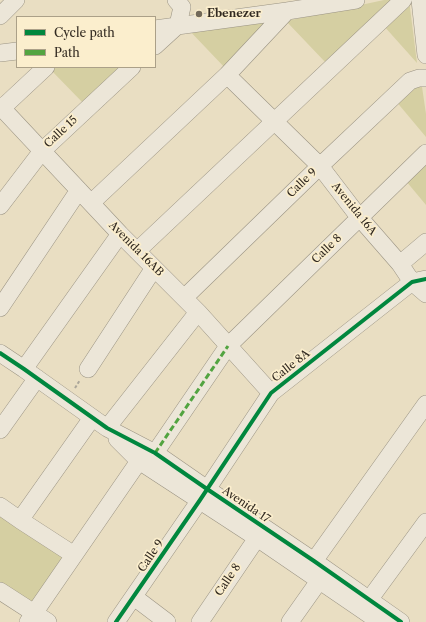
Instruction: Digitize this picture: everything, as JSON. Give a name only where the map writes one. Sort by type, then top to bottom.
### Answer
[{"type":"street","points":[[0,16],[16,0]]},
{"type":"street","points":[[156,28],[287,11],[356,0]]},
{"type":"street","points":[[137,251],[403,0]]},
{"type":"street","points":[[420,0],[426,55]]},
{"type":"street","points":[[156,45],[178,25],[182,2]]},
{"type":"street","points":[[91,203],[227,75],[287,11]]},
{"type":"street","points":[[0,53],[16,50]]},
{"type":"street","points":[[1,108],[45,68]]},
{"type":"street","name":"Calle 15","points":[[0,206],[42,151],[131,68]]},
{"type":"street","name":"Avenida 16A","points":[[227,75],[320,166],[359,218],[400,264],[419,280],[426,294]]},
{"type":"street","name":"Calle 9","points":[[184,298],[410,81],[419,78],[426,78]]},
{"type":"street","name":"Avenida 16AB","points":[[1,108],[120,234],[198,312],[271,393]]},
{"type":"street","name":"Calle 8","points":[[155,453],[228,346],[426,153]]},
{"type":"street","points":[[0,308],[79,190]]},
{"type":"street","points":[[0,430],[31,373],[120,234]]},
{"type":"street","points":[[400,264],[426,242]]},
{"type":"street","points":[[88,369],[154,268]]},
{"type":"street","name":"Calle 8A","points":[[204,495],[271,393],[419,280]]},
{"type":"street","points":[[107,428],[198,312]]},
{"type":"street","name":"Avenida 17","points":[[0,352],[107,428],[155,453],[257,538],[375,621]]},
{"type":"street","points":[[314,561],[426,404]]},
{"type":"street","points":[[20,520],[92,418]]},
{"type":"street","name":"Avenida 17","points":[[107,428],[139,461],[204,495],[314,561],[401,622]]},
{"type":"street","points":[[31,617],[139,461]]},
{"type":"street","name":"Calle 9","points":[[116,622],[204,495]]},
{"type":"street","points":[[0,506],[74,555]]},
{"type":"street","points":[[369,600],[426,522]]},
{"type":"street","name":"Calle 8","points":[[200,622],[257,538]]},
{"type":"street","points":[[290,622],[319,581]]},
{"type":"street","points":[[0,590],[31,617],[48,622]]},
{"type":"street","points":[[134,597],[167,622]]},
{"type":"path","points":[[67,399],[88,369]]},
{"type":"shaded area","points":[[384,0],[394,0],[327,64],[286,21]]},
{"type":"shaded area","points":[[409,0],[417,63],[383,25]]},
{"type":"shaded area","points":[[280,15],[227,70],[186,27]]},
{"type":"shaded area","points":[[51,68],[126,68],[85,105],[50,69]]},
{"type":"shaded area","points":[[421,80],[426,114],[426,137],[395,100]]},
{"type":"shaded area","points":[[426,162],[426,205],[406,181]]},
{"type":"shaded area","points":[[0,513],[66,557],[34,605],[0,582]]},
{"type":"marked path","points":[[155,453],[228,346]]},
{"type":"cycle path","points":[[116,622],[271,393],[412,282],[426,279]]},
{"type":"cycle path","points":[[0,353],[107,428],[155,453],[401,622]]},
{"type":"place","name":"Ebenezer","points":[[199,14]]}]
